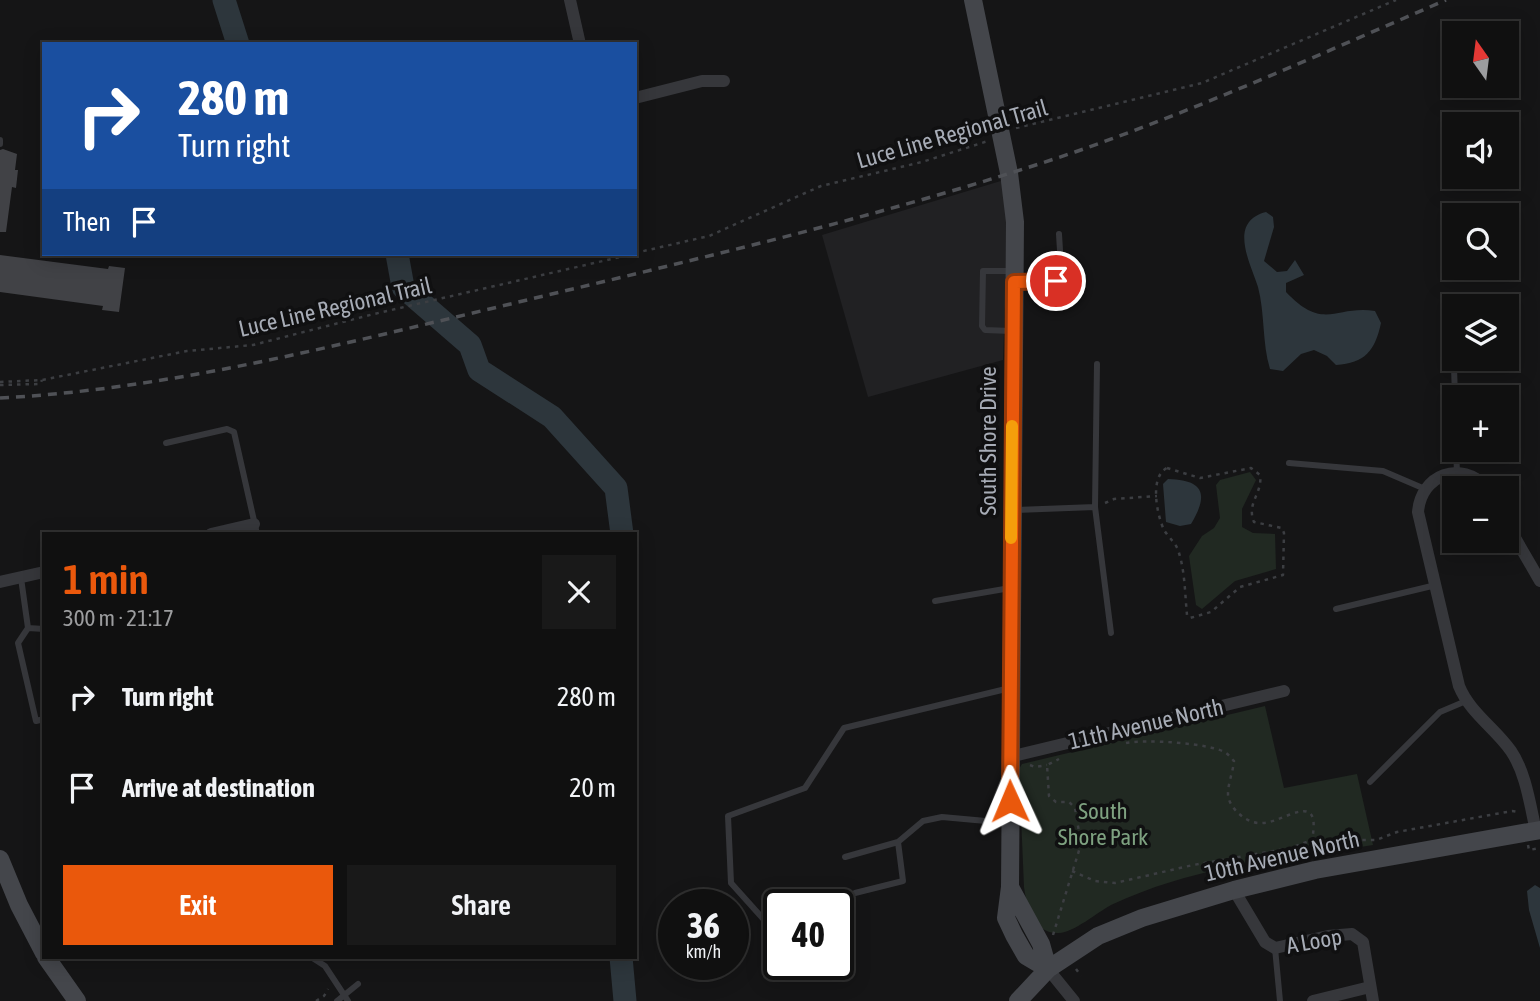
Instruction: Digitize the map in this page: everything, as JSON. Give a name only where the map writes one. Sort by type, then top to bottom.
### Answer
[{"type":"street","points":[[570,0],[580,42]]},
{"type":"street","name":"South Shore Drive","points":[[972,0],[1013,202],[1010,887],[1006,918],[1026,956],[1048,968]]},
{"type":"street","points":[[637,97],[702,81],[724,81]]},
{"type":"street","points":[[1472,476],[1457,472],[1433,480],[1419,499],[1418,512],[1459,686],[1466,701],[1514,754],[1521,771],[1535,835]]},
{"type":"street","points":[[229,532],[256,529]]},
{"type":"street","points":[[1519,545],[1540,582]]},
{"type":"street","points":[[0,582],[42,573]]},
{"type":"street","name":"11th Avenue North","points":[[1009,757],[1283,691]]},
{"type":"street","name":"10th Avenue North","points":[[1048,968],[1098,936],[1142,918],[1234,890],[1315,870],[1535,835]]},
{"type":"street","points":[[0,859],[19,905],[42,949]]},
{"type":"street","name":"South Shore Drive","points":[[1010,887],[1041,944],[1048,968]]},
{"type":"street","name":"A Loop","points":[[1234,890],[1265,942],[1275,948],[1328,936],[1352,934],[1363,942],[1373,1001]]},
{"type":"street","points":[[48,959],[77,1001]]},
{"type":"street","points":[[1018,1001],[1048,968],[1074,1001]]},
{"type":"street","points":[[1313,1001],[1370,987]]},
{"type":"lane","points":[[1013,331],[985,330],[981,323],[983,271],[1056,281],[1061,267],[1059,234]]},
{"type":"lane","points":[[1097,365],[1095,507],[1111,634]]},
{"type":"lane","points":[[166,443],[228,429],[234,432],[256,529]]},
{"type":"lane","points":[[1457,462],[1457,472]]},
{"type":"lane","points":[[1289,463],[1383,471],[1425,489]]},
{"type":"lane","points":[[1012,510],[1095,507]]},
{"type":"lane","points":[[21,578],[28,628],[18,643],[36,721],[42,720]]},
{"type":"lane","points":[[1336,609],[1436,585]]},
{"type":"lane","points":[[935,601],[1010,588]]},
{"type":"lane","points":[[28,628],[42,629]]},
{"type":"lane","points":[[763,919],[731,883],[728,816],[805,788],[844,728],[1010,688]]},
{"type":"lane","points":[[1370,782],[1440,712],[1466,701]]},
{"type":"lane","points":[[845,858],[898,842],[923,821],[942,817],[1010,823]]},
{"type":"lane","points":[[855,893],[903,881],[898,842]]},
{"type":"lane","points":[[1275,948],[1280,1001]]},
{"type":"lane","points":[[314,959],[325,966],[346,998]]},
{"type":"lane","points":[[337,1001],[346,998],[358,984]]},
{"type":"path","name":"Luce Line Regional Trail","points":[[637,252],[709,236],[821,186],[922,162],[992,140],[1009,130],[1202,83],[1396,0]]},
{"type":"path","name":"Luce Line Regional Trail","points":[[0,384],[42,380],[187,351],[253,345],[621,256]]},
{"type":"path","points":[[1167,468],[1200,478],[1223,476],[1239,469],[1251,468],[1260,475],[1261,485],[1251,503],[1250,513],[1254,522],[1282,528],[1283,575],[1240,587],[1211,612],[1190,618],[1187,615],[1180,555],[1162,525],[1157,496],[1157,479],[1161,471],[1167,468]]},
{"type":"path","points":[[1095,507],[1114,499],[1157,496]]},
{"type":"path","points":[[1126,743],[1138,740],[1184,744],[1226,752],[1234,761],[1228,797],[1234,809],[1246,820],[1263,823],[1297,810],[1305,811],[1312,816],[1315,827],[1312,840]]},
{"type":"path","points":[[1041,944],[1053,934],[1081,844],[1075,808],[1069,802],[1056,802],[1049,796],[1047,765],[1063,757]]},
{"type":"path","points":[[1072,871],[1094,881],[1115,883],[1193,865],[1291,848],[1312,840],[1376,841],[1397,832],[1512,811],[1521,813],[1535,835]]},
{"type":"path","points":[[316,1001],[324,996],[328,989],[338,986]]},
{"type":"shaded area","points":[[1004,180],[1008,221],[1003,360],[868,397],[822,235]]},
{"type":"shaded area","points":[[1266,212],[1273,217],[1274,227],[1264,261],[1277,272],[1287,271],[1295,260],[1304,275],[1286,283],[1286,292],[1299,304],[1320,314],[1375,311],[1381,323],[1376,341],[1367,354],[1354,362],[1336,365],[1327,356],[1314,350],[1301,354],[1283,371],[1270,369],[1260,297],[1247,256],[1244,234],[1254,217]]},
{"type":"shaded area","points":[[1168,479],[1189,482],[1200,491],[1200,504],[1191,524],[1180,526],[1166,522],[1163,484]]},
{"type":"shaded area","points":[[1535,885],[1540,888],[1540,948],[1529,910],[1527,891]]},
{"type":"green space","points":[[1250,472],[1256,480],[1242,509],[1242,527],[1253,533],[1275,534],[1276,569],[1235,581],[1202,609],[1196,605],[1189,556],[1202,536],[1214,528],[1220,518],[1216,485],[1220,480]]},
{"type":"green space","name":"South Shore Park","points":[[1265,706],[1284,788],[1357,774],[1373,845],[1246,864],[1196,875],[1118,902],[1065,932],[1050,932],[1038,924],[1030,911],[1024,887],[1019,769],[1022,764]]},
{"type":"building","points":[[0,150],[17,154],[15,170],[18,170],[16,188],[12,187],[6,232],[0,232]]},
{"type":"building","points":[[0,255],[108,269],[109,266],[125,268],[119,312],[102,310],[103,306],[0,292]]},
{"type":"waterway","points":[[224,0],[237,42]]},
{"type":"waterway","points":[[397,256],[403,287],[470,345],[479,370],[552,417],[616,488],[622,532]]},
{"type":"waterway","points":[[621,959],[625,1001]]},
{"type":"railway","points":[[0,398],[126,385],[251,364],[643,272],[861,217],[1004,175],[1122,135],[1262,79],[1446,0]]},
{"type":"slow traffic","points":[[1011,538],[1012,426]]},
{"type":"route","points":[[1010,801],[1014,282],[1056,281]]}]
